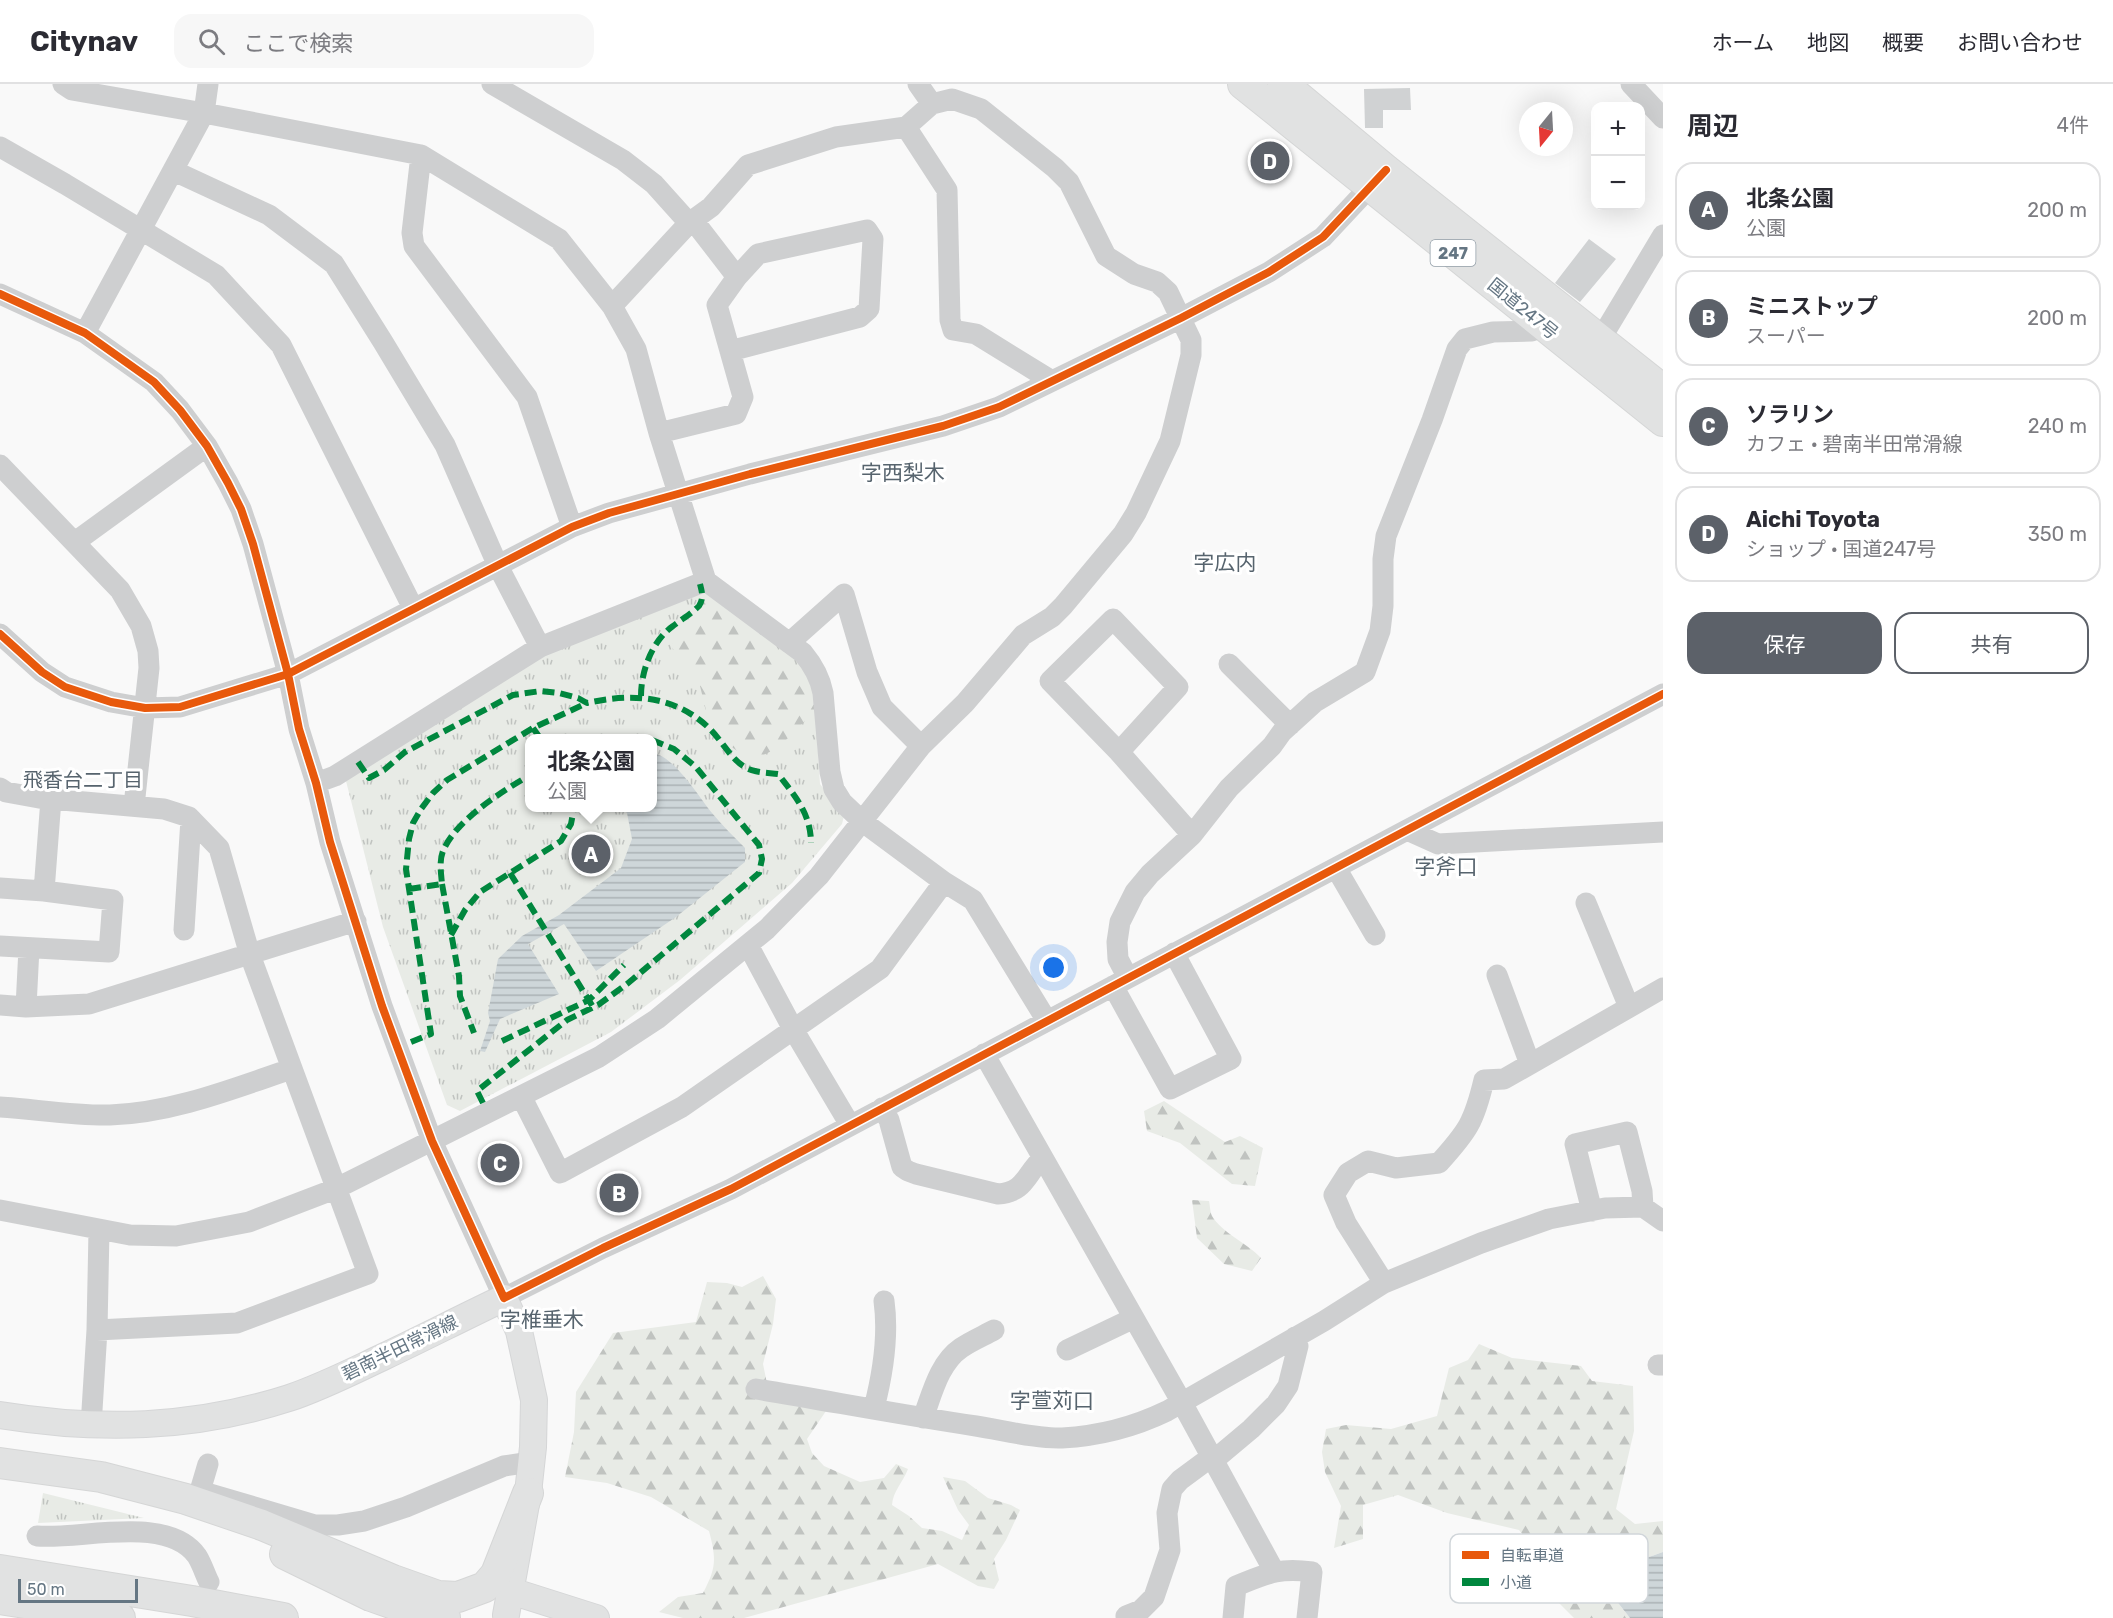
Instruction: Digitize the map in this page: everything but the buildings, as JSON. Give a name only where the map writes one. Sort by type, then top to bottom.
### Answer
[{"type":"highway","name":"国道247号","points":[[1244,84],[1378,178],[1600,340],[1663,390]]},
{"type":"highway","name":"国道247号","points":[[1298,88],[1378,178],[1542,325],[1663,421]]},
{"type":"highway","points":[[0,1463],[101,1477],[186,1499],[262,1525],[393,1580],[438,1596],[458,1597],[485,1587],[496,1574],[528,1493]]},
{"type":"highway","points":[[0,1463],[81,1489],[217,1527],[291,1557],[371,1596],[411,1610],[445,1618]]},
{"type":"highway","points":[[0,1570],[283,1618]]},
{"type":"highway","points":[[0,1599],[120,1618]]},
{"type":"main road","name":"碧南半田常滑線","points":[[0,1414],[91,1426],[147,1426],[243,1411],[290,1397],[339,1378],[504,1298]]},
{"type":"main road","points":[[504,1298],[519,1331],[534,1400],[528,1493],[506,1615]]},
{"type":"main road","points":[[511,1591],[596,1618]]},
{"type":"street","points":[[63,84],[72,90],[114,90],[204,113],[422,155],[559,239],[612,306],[636,349],[659,433],[706,581],[803,653],[812,664],[821,682],[830,772],[834,789],[842,802],[863,822],[944,882],[973,900],[1047,1021]]},
{"type":"street","points":[[85,333],[204,113],[208,84]]},
{"type":"street","points":[[492,84],[623,160],[654,184],[691,221],[737,277]]},
{"type":"street","points":[[918,84],[932,104]]},
{"type":"street","points":[[1631,84],[1663,118]]},
{"type":"street","points":[[0,1210],[130,1235],[176,1236],[249,1222],[335,1189],[599,1057],[639,1032],[767,929],[819,876],[921,746],[965,703],[1023,636],[1064,606],[1123,534],[1136,513],[1170,441],[1191,355],[1191,340],[1168,292],[1157,282],[1134,274],[1106,256],[1069,182],[1055,168],[981,109],[952,99],[932,104],[906,127],[836,137],[748,165],[711,207],[691,221],[612,306]]},
{"type":"street","points":[[906,127],[947,190],[950,320],[953,330],[976,334],[1052,381]]},
{"type":"street","points":[[0,147],[216,275],[281,345],[413,608]]},
{"type":"street","points":[[422,155],[412,233],[414,246],[527,397],[572,527]]},
{"type":"street","points":[[174,171],[269,215],[334,264],[445,445],[498,566],[540,647]]},
{"type":"street","points":[[0,634],[42,672],[65,687],[86,695],[145,708],[180,707],[288,674],[572,527],[609,513],[750,474],[943,426],[999,407],[1269,272],[1323,237],[1378,178]]},
{"type":"street","points":[[659,433],[736,414],[743,397],[730,351],[717,305],[737,277],[758,254],[867,230],[873,239],[870,309],[860,317],[730,351]]},
{"type":"street","points":[[1600,340],[1663,236]]},
{"type":"street","points":[[0,294],[85,333],[154,382],[180,410],[207,446],[241,509],[254,544],[288,674],[299,729],[316,783],[330,842],[382,1006],[432,1141],[504,1298],[603,1248],[731,1189],[1663,694]]},
{"type":"street","points":[[1174,953],[1231,1059],[1170,1089],[1121,982],[1117,942],[1125,908],[1150,874],[1192,835],[1229,788],[1290,725],[1315,702],[1365,672],[1380,631],[1386,536],[1432,420],[1457,349],[1466,339],[1493,332],[1532,331],[1542,325]]},
{"type":"street","points":[[75,542],[207,446]]},
{"type":"street","points":[[0,465],[120,590],[141,626],[149,668],[134,806]]},
{"type":"street","points":[[316,783],[335,776],[540,647],[706,581]]},
{"type":"street","points":[[789,643],[844,594],[867,672],[882,707],[921,746]]},
{"type":"street","points":[[1119,752],[1178,687],[1113,620],[1050,681],[1119,752],[1192,835]]},
{"type":"street","points":[[1229,664],[1290,725]]},
{"type":"street","points":[[0,788],[6,792],[51,799],[164,809],[191,819],[219,848],[250,955],[368,1274],[237,1323],[97,1329]]},
{"type":"street","points":[[44,891],[51,799]]},
{"type":"street","points":[[184,930],[191,819]]},
{"type":"street","points":[[1408,831],[1438,844],[1663,832]]},
{"type":"street","points":[[1336,868],[1375,935]]},
{"type":"street","points":[[521,1096],[560,1173],[682,1107],[880,969],[944,882]]},
{"type":"street","points":[[0,888],[113,900],[109,952],[0,946]]},
{"type":"street","points":[[1586,903],[1629,1007]]},
{"type":"street","points":[[0,1005],[26,1007],[89,1004],[356,921]]},
{"type":"street","points":[[748,945],[793,1029],[850,1125]]},
{"type":"street","points":[[26,1007],[29,948]]},
{"type":"street","points":[[1497,975],[1530,1064]]},
{"type":"street","points":[[1384,1283],[1346,1223],[1334,1195],[1348,1173],[1368,1161],[1396,1168],[1439,1163],[1464,1135],[1477,1111],[1484,1080],[1504,1079],[1663,988]]},
{"type":"street","points":[[984,1054],[1181,1401],[1274,1571]]},
{"type":"street","points":[[0,1107],[108,1115],[153,1111],[222,1093],[291,1069]]},
{"type":"street","points":[[882,1108],[889,1120],[902,1167],[916,1174],[998,1194],[1006,1193],[1021,1187],[1034,1166],[1043,1158]]},
{"type":"street","points":[[1592,1211],[1575,1144],[1627,1132],[1643,1207]]},
{"type":"street","points":[[756,1389],[1058,1438],[1116,1431],[1144,1422],[1384,1283],[1510,1233],[1550,1219],[1605,1208],[1643,1207],[1663,1221]]},
{"type":"street","points":[[91,1426],[97,1329],[99,1230]]},
{"type":"street","points":[[874,1408],[880,1386],[886,1334],[884,1301]]},
{"type":"street","points":[[1066,1350],[1134,1318]]},
{"type":"street","points":[[924,1418],[939,1374],[945,1364],[959,1349],[994,1330]]},
{"type":"street","points":[[1126,1616],[1141,1610],[1154,1597],[1170,1550],[1167,1513],[1172,1489],[1203,1463],[1220,1455],[1276,1404],[1284,1393],[1298,1346],[1294,1337]]},
{"type":"street","points":[[208,1464],[200,1491],[315,1525],[364,1521],[406,1507],[504,1466],[531,1462]]},
{"type":"street","points":[[37,1536],[150,1531],[173,1538],[186,1546],[197,1556],[208,1582]]},
{"type":"street","points":[[1233,1618],[1236,1586],[1274,1571],[1312,1572],[1307,1618]]},
{"type":"green space","points":[[706,590],[800,661],[814,688],[820,784],[844,816],[842,824],[792,883],[680,980],[611,1032],[460,1111],[447,1105],[383,927],[346,781],[544,653]]},
{"type":"green space","points":[[711,595],[788,657],[815,709],[779,746],[751,760],[733,748],[708,718],[698,678],[685,666],[671,646],[679,628]]},
{"type":"green space","points":[[1164,1101],[1225,1142],[1240,1136],[1263,1148],[1255,1186],[1232,1184],[1180,1143],[1147,1131],[1144,1111]]},
{"type":"green space","points":[[1192,1200],[1209,1201],[1211,1214],[1216,1222],[1261,1258],[1252,1271],[1224,1264],[1197,1238]]},
{"type":"green space","points":[[763,1276],[776,1299],[773,1324],[763,1364],[770,1398],[826,1411],[807,1439],[812,1453],[824,1466],[860,1482],[884,1478],[896,1464],[908,1469],[894,1495],[892,1505],[922,1528],[942,1531],[962,1540],[969,1525],[958,1510],[943,1477],[965,1481],[988,1498],[1020,1510],[994,1559],[999,1580],[994,1589],[978,1586],[938,1564],[744,1618],[683,1618],[659,1612],[678,1597],[703,1593],[711,1576],[714,1562],[709,1531],[651,1497],[607,1483],[565,1477],[574,1432],[576,1392],[613,1333],[696,1322],[707,1282],[727,1283],[742,1287]]},
{"type":"green space","points":[[1479,1344],[1512,1358],[1581,1366],[1592,1381],[1633,1386],[1634,1431],[1616,1509],[1635,1524],[1663,1521],[1663,1552],[1648,1557],[1648,1534],[1522,1534],[1519,1530],[1447,1513],[1398,1495],[1363,1505],[1363,1539],[1334,1548],[1341,1506],[1325,1472],[1322,1452],[1326,1429],[1346,1425],[1391,1429],[1437,1416],[1449,1368],[1468,1360]]},
{"type":"green space","points":[[43,1493],[144,1518],[38,1523]]},
{"type":"green space","points":[[1559,1603],[1618,1603],[1630,1618],[1574,1618]]},
{"type":"shaded area","points":[[657,754],[661,756],[678,769],[716,817],[745,848],[745,862],[676,917],[596,971],[564,924],[528,944],[559,994],[500,1019],[485,1052],[480,1051],[490,1021],[488,1013],[498,959],[522,936],[559,915],[621,868],[632,839],[627,813],[657,812]]},
{"type":"shaded area","points":[[1663,1552],[1663,1618],[1630,1618],[1618,1603],[1648,1603],[1648,1558]]},
{"type":"marked path","points":[[641,696],[643,677],[649,657],[666,632],[699,606],[702,598],[700,584]]},
{"type":"marked path","points":[[358,762],[369,778],[384,770],[405,752],[513,695],[541,691],[559,693],[587,703],[620,698],[652,699],[682,709],[696,717],[709,728],[741,765],[748,769],[778,774],[805,814],[811,843]]},
{"type":"marked path","points":[[411,1042],[431,1034],[406,869],[413,823],[433,793],[447,780],[533,728],[587,703]]},
{"type":"marked path","points":[[533,728],[537,734]]},
{"type":"marked path","points":[[483,1103],[477,1091],[567,1020],[598,1005],[627,984],[759,873],[762,859],[759,845],[696,767],[674,749],[657,742]]},
{"type":"marked path","points":[[409,889],[442,884],[443,851],[458,828],[493,798],[525,778]]},
{"type":"marked path","points":[[451,935],[465,910],[480,892],[561,841],[571,824],[573,812]]},
{"type":"marked path","points":[[510,873],[593,1007]]},
{"type":"marked path","points":[[442,884],[459,976],[460,996],[474,1033]]},
{"type":"marked path","points":[[502,1041],[589,1000],[624,965]]},
{"type":"cycle path","points":[[0,634],[42,672],[65,687],[111,702],[145,708],[180,707],[288,674],[572,527],[609,513],[750,474],[943,426],[999,407],[1269,272],[1323,237],[1386,170]]},
{"type":"cycle path","points":[[0,294],[85,333],[154,382],[180,410],[207,446],[228,483],[241,509],[253,544],[330,842],[382,1006],[432,1141],[504,1298],[603,1248],[731,1189],[1663,694]]},
{"type":"place","name":"Aichi Toyota","points":[[1270,161]]},
{"type":"place","name":"北条公園","points":[[591,854]]},
{"type":"place","name":"ソラリン","points":[[500,1163]]},
{"type":"place","name":"ミニストップ","points":[[619,1193]]},
{"type":"district","name":"字西梨木","points":[[903,472]]},
{"type":"district","name":"字広内","points":[[1225,562]]},
{"type":"district","name":"飛香台二丁目","points":[[83,780]]},
{"type":"district","name":"字斧口","points":[[1446,866]]},
{"type":"district","name":"字椎垂木","points":[[542,1319]]},
{"type":"district","name":"字萱苅口","points":[[1052,1400]]}]
